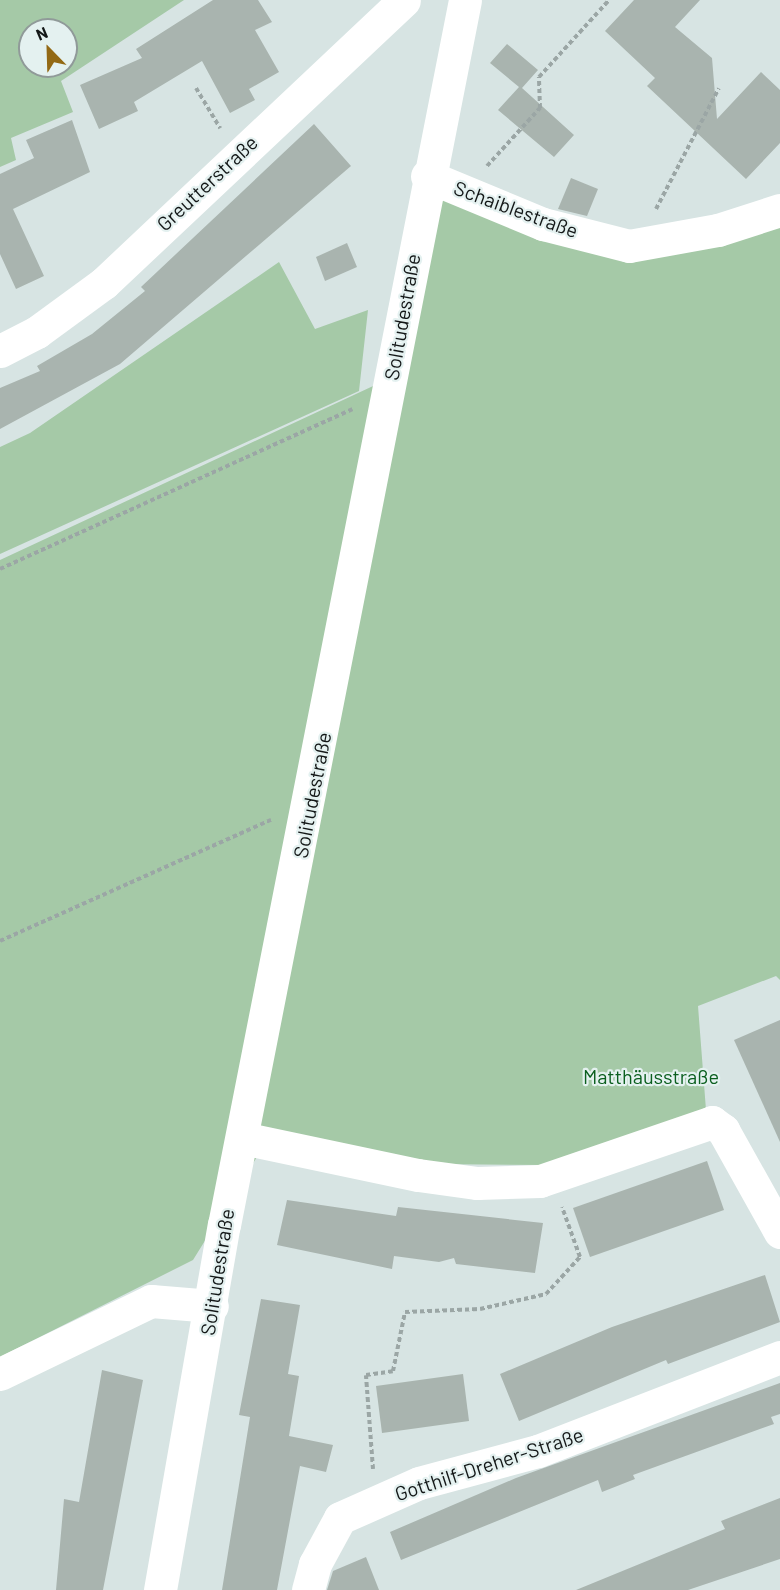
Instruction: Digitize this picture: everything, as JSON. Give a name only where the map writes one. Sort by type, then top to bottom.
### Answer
[{"type":"street","name":"Greutterstraße","points":[[0,351],[38,332],[104,283],[236,155],[404,0]]},
{"type":"street","name":"Solitudestraße","points":[[160,1590],[242,1138],[310,803],[389,393],[427,176],[465,0]]},
{"type":"street","name":"Schaiblestraße","points":[[427,176],[554,226],[629,246],[718,230],[780,210]]},
{"type":"street","points":[[242,1138],[467,1182],[551,1178],[712,1122],[723,1130],[780,1232]]},
{"type":"street","points":[[0,1374],[151,1300],[212,1306]]},
{"type":"street","name":"Gotthilf-Dreher-Straße","points":[[308,1590],[315,1564],[340,1518],[419,1483],[538,1451],[780,1357]]},
{"type":"path","points":[[465,191],[540,108],[539,77],[609,0]]},
{"type":"path","points":[[196,88],[236,155]]},
{"type":"path","points":[[657,241],[651,220],[719,88]]},
{"type":"path","points":[[0,569],[389,393]]},
{"type":"path","points":[[0,941],[310,803]]},
{"type":"path","points":[[380,1500],[366,1375],[393,1371],[405,1312],[480,1310],[546,1294],[564,1276],[580,1257],[551,1178]]},
{"type":"green space","points":[[0,0],[184,0],[78,70],[78,18],[18,18],[18,78],[66,78],[61,81],[73,112],[11,138],[16,160],[0,167]]},
{"type":"green space","name":"Matthäusstraße","points":[[427,176],[629,246],[780,212],[780,980],[776,976],[698,1006],[706,1110],[548,1165],[427,1164],[270,1136],[193,1260],[0,1357],[0,560],[386,380]]},
{"type":"green space","points":[[279,262],[315,329],[368,310],[359,391],[0,554],[0,447],[30,433]]},
{"type":"building","points":[[213,0],[258,0],[272,22],[255,30],[279,72],[249,89],[255,100],[230,113],[202,61],[134,102],[138,111],[99,129],[80,85],[142,58],[136,49]]},
{"type":"building","points":[[634,0],[700,0],[675,27],[712,58],[717,119],[761,72],[780,90],[780,143],[746,179],[647,86],[655,78],[605,31]]},
{"type":"building","points":[[507,44],[538,70],[522,88],[574,135],[554,157],[498,110],[519,87],[490,63]]},
{"type":"building","points":[[72,120],[90,172],[13,209],[44,276],[16,289],[0,254],[0,174],[34,158],[26,140]]},
{"type":"building","points":[[314,124],[351,166],[120,364],[0,429],[0,388],[40,371],[37,366],[92,334],[145,291],[141,287]]},
{"type":"building","points":[[571,178],[598,189],[587,216],[558,209]]},
{"type":"building","points":[[347,243],[357,267],[325,281],[316,257]]},
{"type":"building","points":[[780,1020],[780,1142],[734,1040]]},
{"type":"building","points":[[707,1161],[724,1210],[590,1257],[573,1208]]},
{"type":"building","points":[[287,1200],[396,1216],[398,1207],[543,1223],[535,1273],[456,1264],[454,1258],[439,1262],[394,1256],[392,1269],[277,1245]]},
{"type":"building","points":[[765,1275],[780,1322],[668,1364],[666,1360],[519,1421],[500,1374],[612,1327]]},
{"type":"building","points":[[261,1299],[300,1305],[288,1374],[299,1376],[289,1436],[333,1445],[326,1472],[300,1466],[277,1590],[222,1590],[250,1417],[239,1415]]},
{"type":"building","points":[[102,1370],[143,1380],[103,1590],[56,1590],[64,1499],[79,1502]]},
{"type":"building","points":[[463,1374],[469,1421],[382,1433],[376,1386]]},
{"type":"building","points":[[780,1383],[780,1414],[771,1417],[774,1424],[633,1475],[635,1479],[602,1492],[598,1480],[401,1560],[390,1532],[516,1478]]},
{"type":"building","points":[[780,1498],[780,1559],[688,1590],[576,1590],[725,1529],[721,1521]]},
{"type":"building","points":[[366,1557],[379,1590],[327,1590],[333,1571]]}]
